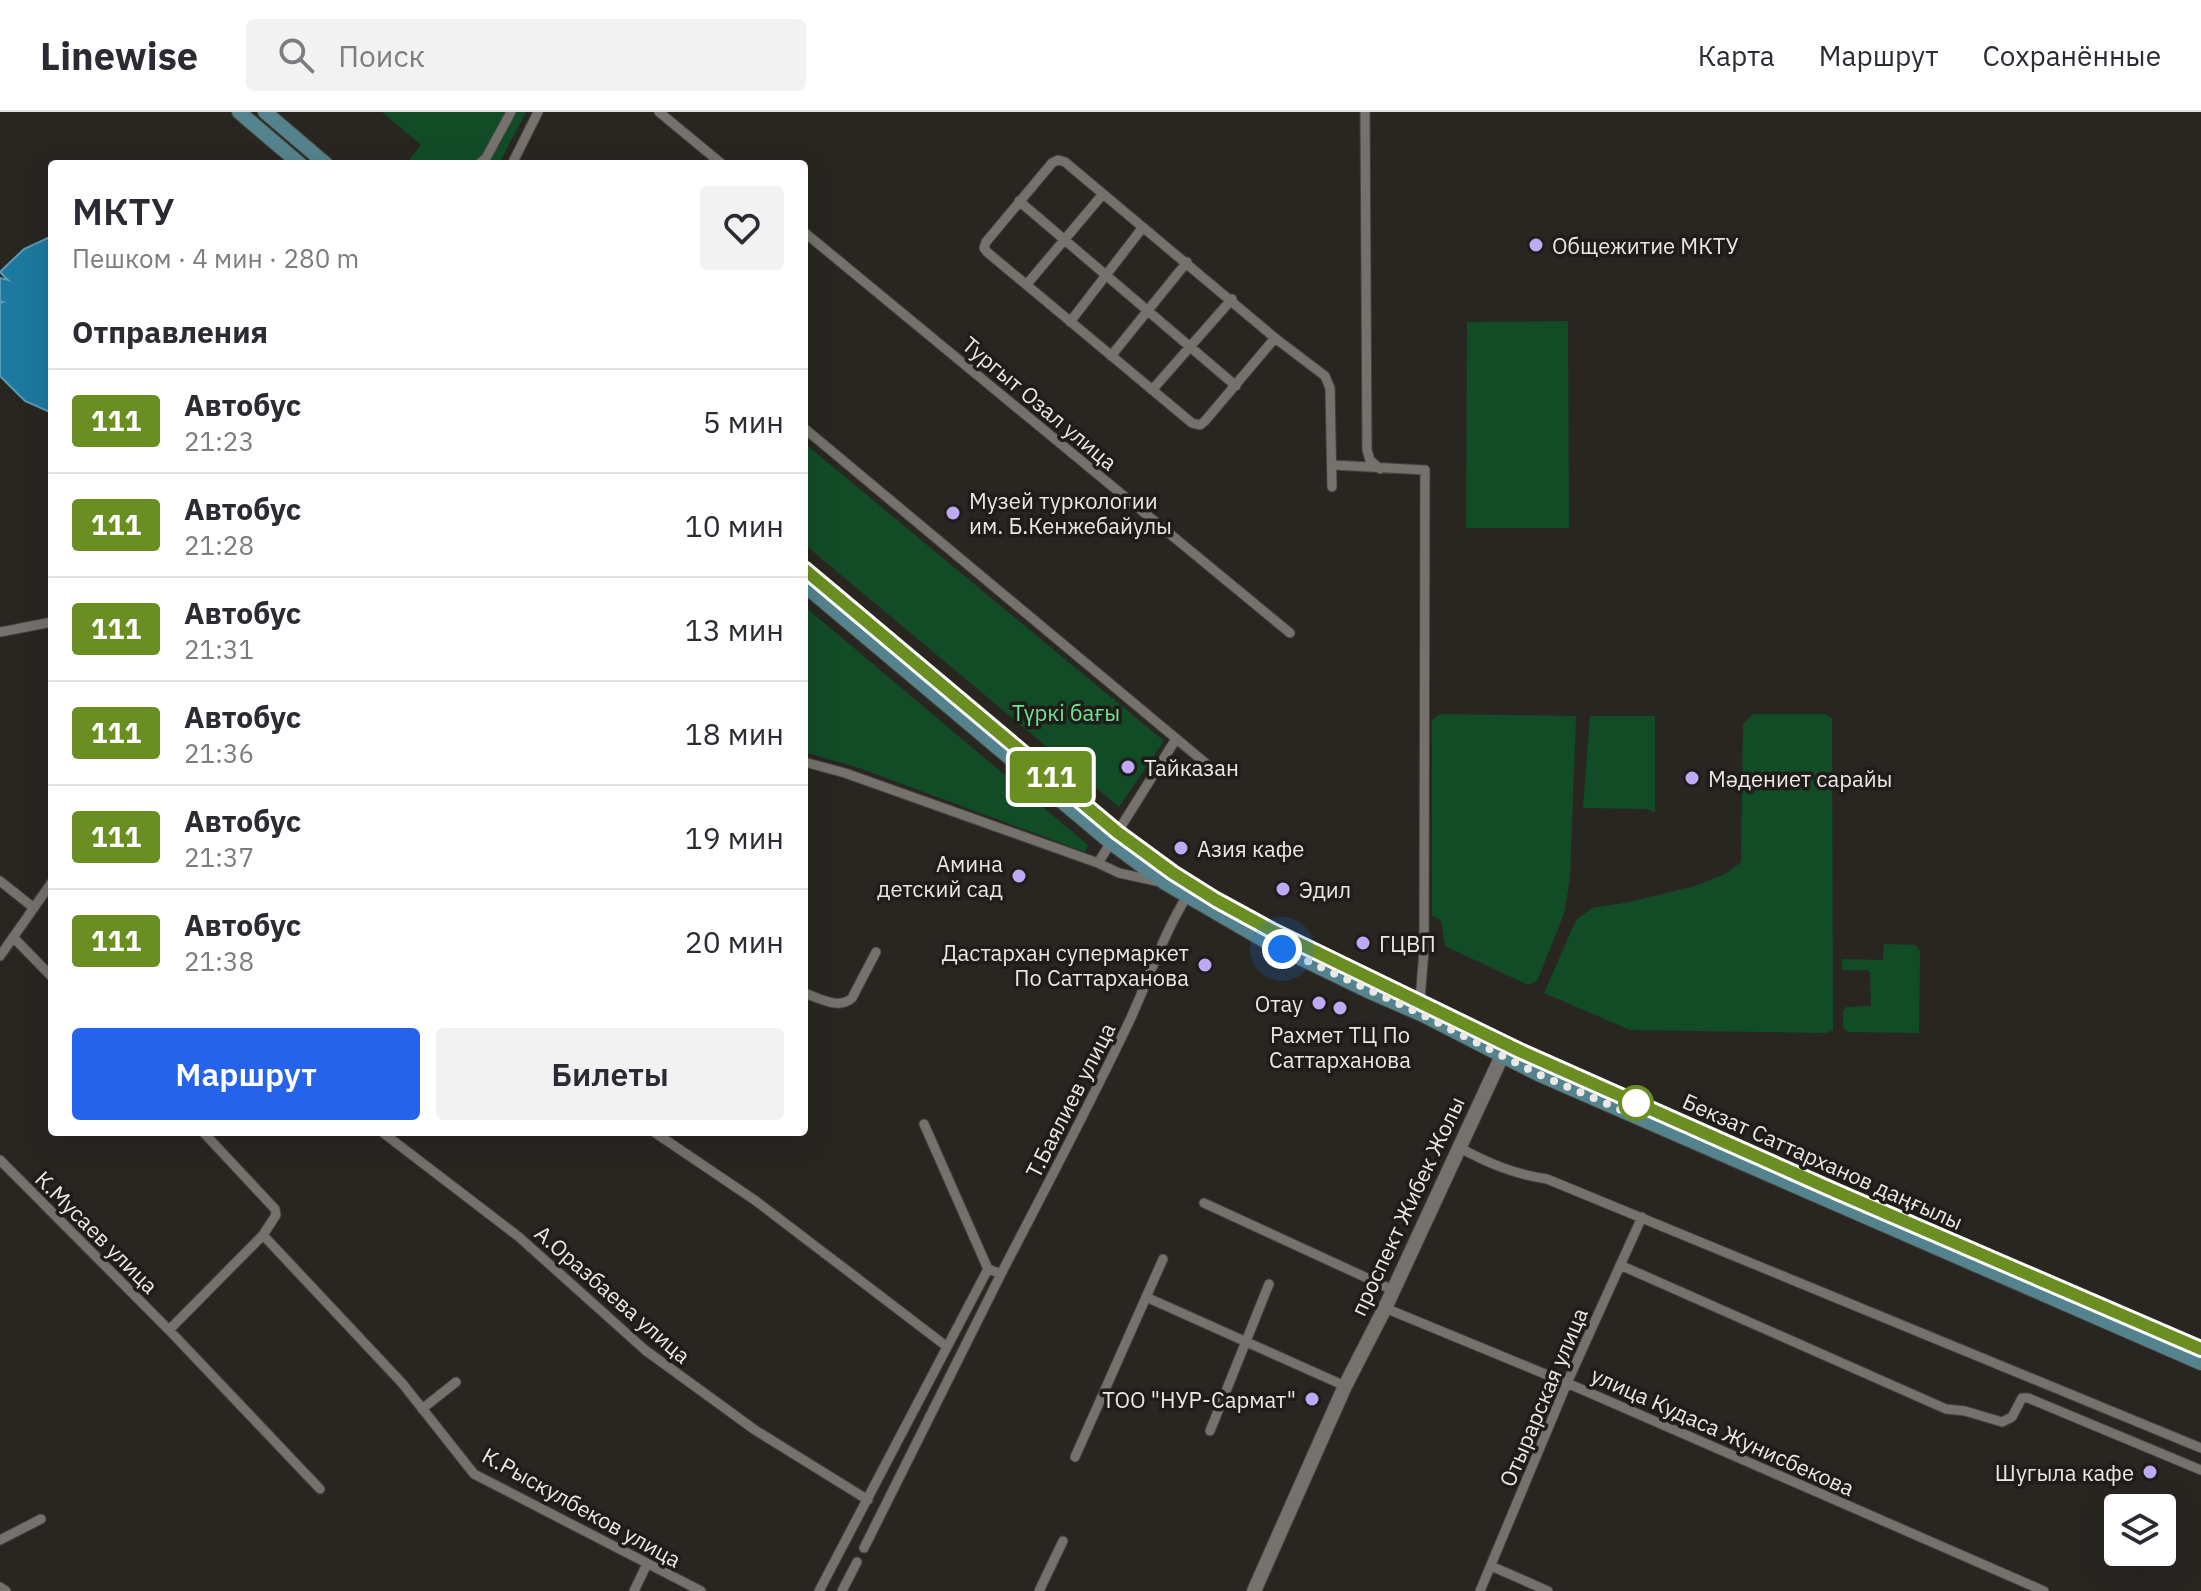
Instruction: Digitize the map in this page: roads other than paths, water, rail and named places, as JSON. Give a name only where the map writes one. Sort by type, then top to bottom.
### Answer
[{"type":"main road","points":[[239,112],[295,160]]},
{"type":"main road","points":[[265,112],[321,160]]},
{"type":"main road","name":"Бекзат Саттарханов даңғылы","points":[[808,572],[1165,883],[1265,941],[1423,1015],[2201,1349]]},
{"type":"main road","name":"Бекзат Саттарханов даңғылы","points":[[808,588],[1114,838],[1271,930],[1420,1000],[1505,1050],[2201,1363]]},
{"type":"main road","name":"проспект Жибек Жолы","points":[[1254,1591],[1345,1386],[1385,1308],[1505,1050]]},
{"type":"street","points":[[484,160],[511,112]]},
{"type":"street","points":[[514,160],[538,112]]},
{"type":"street","points":[[659,112],[717,160]]},
{"type":"street","points":[[1365,112],[1367,450],[1370,460],[1380,469]]},
{"type":"street","points":[[1275,338],[1200,425],[1192,423],[984,248],[1052,163],[1058,160],[1065,162],[1329,381],[1332,487]]},
{"type":"street","points":[[1027,284],[1103,194]]},
{"type":"street","points":[[1019,201],[1236,386]]},
{"type":"street","points":[[1070,322],[1143,227]]},
{"type":"street","name":"Тургыт Озал улица","points":[[808,235],[1290,633]]},
{"type":"street","points":[[1111,356],[1187,262]]},
{"type":"street","points":[[1152,390],[1232,299]]},
{"type":"street","points":[[808,431],[1209,766]]},
{"type":"street","points":[[1333,465],[1425,470],[1424,950],[1420,1000]]},
{"type":"street","points":[[0,632],[48,623]]},
{"type":"street","points":[[1098,863],[1176,739]]},
{"type":"street","points":[[808,763],[845,773],[1119,873],[1165,883]]},
{"type":"street","points":[[0,881],[34,908]]},
{"type":"street","points":[[0,956],[48,888]]},
{"type":"street","name":"Т.Баялиев улица","points":[[864,1548],[1085,1114],[1135,1009],[1167,929],[1187,896]]},
{"type":"street","points":[[13,937],[48,973]]},
{"type":"street","points":[[808,994],[839,1005],[846,1004],[876,952]]},
{"type":"street","points":[[924,1124],[988,1269],[1001,1274]]},
{"type":"street","points":[[169,1330],[263,1235],[276,1215],[275,1209],[207,1136]]},
{"type":"street","name":"А.Оразбаева улица","points":[[387,1136],[519,1237],[645,1350],[755,1430],[868,1500]]},
{"type":"street","points":[[660,1136],[756,1201],[946,1346]]},
{"type":"street","points":[[1458,1147],[1518,1175],[1547,1179],[1642,1217],[2201,1448]]},
{"type":"street","name":"К.Мусаев улица","points":[[0,1160],[169,1330],[320,1489]]},
{"type":"street","points":[[1204,1203],[1393,1290]]},
{"type":"street","name":"Отырарская улица","points":[[1480,1591],[1567,1383],[1642,1217]]},
{"type":"street","name":"К.Рыскулбеков улица","points":[[263,1235],[402,1383],[474,1474],[701,1591]]},
{"type":"street","points":[[1075,1457],[1163,1259]]},
{"type":"street","points":[[1620,1265],[1946,1409],[2002,1422],[2012,1417],[2023,1397],[2201,1470]]},
{"type":"street","points":[[819,1591],[988,1269]]},
{"type":"street","points":[[1210,1431],[1269,1284]]},
{"type":"street","points":[[1146,1297],[1345,1386]]},
{"type":"street","name":"улица Кудаса Жунисбекова","points":[[1385,1308],[1567,1383],[2044,1591]]},
{"type":"street","points":[[422,1409],[456,1382]]},
{"type":"street","points":[[0,1540],[41,1519]]},
{"type":"street","points":[[1039,1591],[1063,1541]]},
{"type":"street","points":[[842,1591],[857,1562]]},
{"type":"street","points":[[634,1591],[647,1564]]},
{"type":"street","points":[[1491,1566],[1548,1591]]},
{"type":"street","points":[[0,1587],[6,1591]]},
{"type":"water","points":[[48,238],[48,411],[25,401],[0,376],[0,303],[3,302],[0,301],[0,278],[8,280],[0,272],[24,249]]},
{"type":"place","name":"Общежитие МКТУ","points":[[1536,245]]},
{"type":"place","name":"Музей туркологии им. Б.Кенжебайулы","points":[[953,513]]},
{"type":"place","name":"Тайказан","points":[[1128,767]]},
{"type":"place","name":"Мәдениет сарайы","points":[[1692,778]]},
{"type":"place","name":"Азия кафе","points":[[1181,848]]},
{"type":"place","name":"Амина детский сад","points":[[1019,876]]},
{"type":"place","name":"Эдил","points":[[1283,889]]},
{"type":"place","name":"ГЦВП","points":[[1363,943]]},
{"type":"place","name":"Дастархан супермаркет По Саттарханова","points":[[1205,965]]},
{"type":"place","name":"Отау","points":[[1319,1003]]},
{"type":"place","name":"Рахмет ТЦ По Саттарханова","points":[[1340,1008]]},
{"type":"place","name":"ТОО \"НУР-Сармат\"","points":[[1312,1399]]},
{"type":"place","name":"Шугыла кафе","points":[[2150,1472]]},
{"type":"park label","name":"Түркі бағы","points":[[1066,712]]}]
